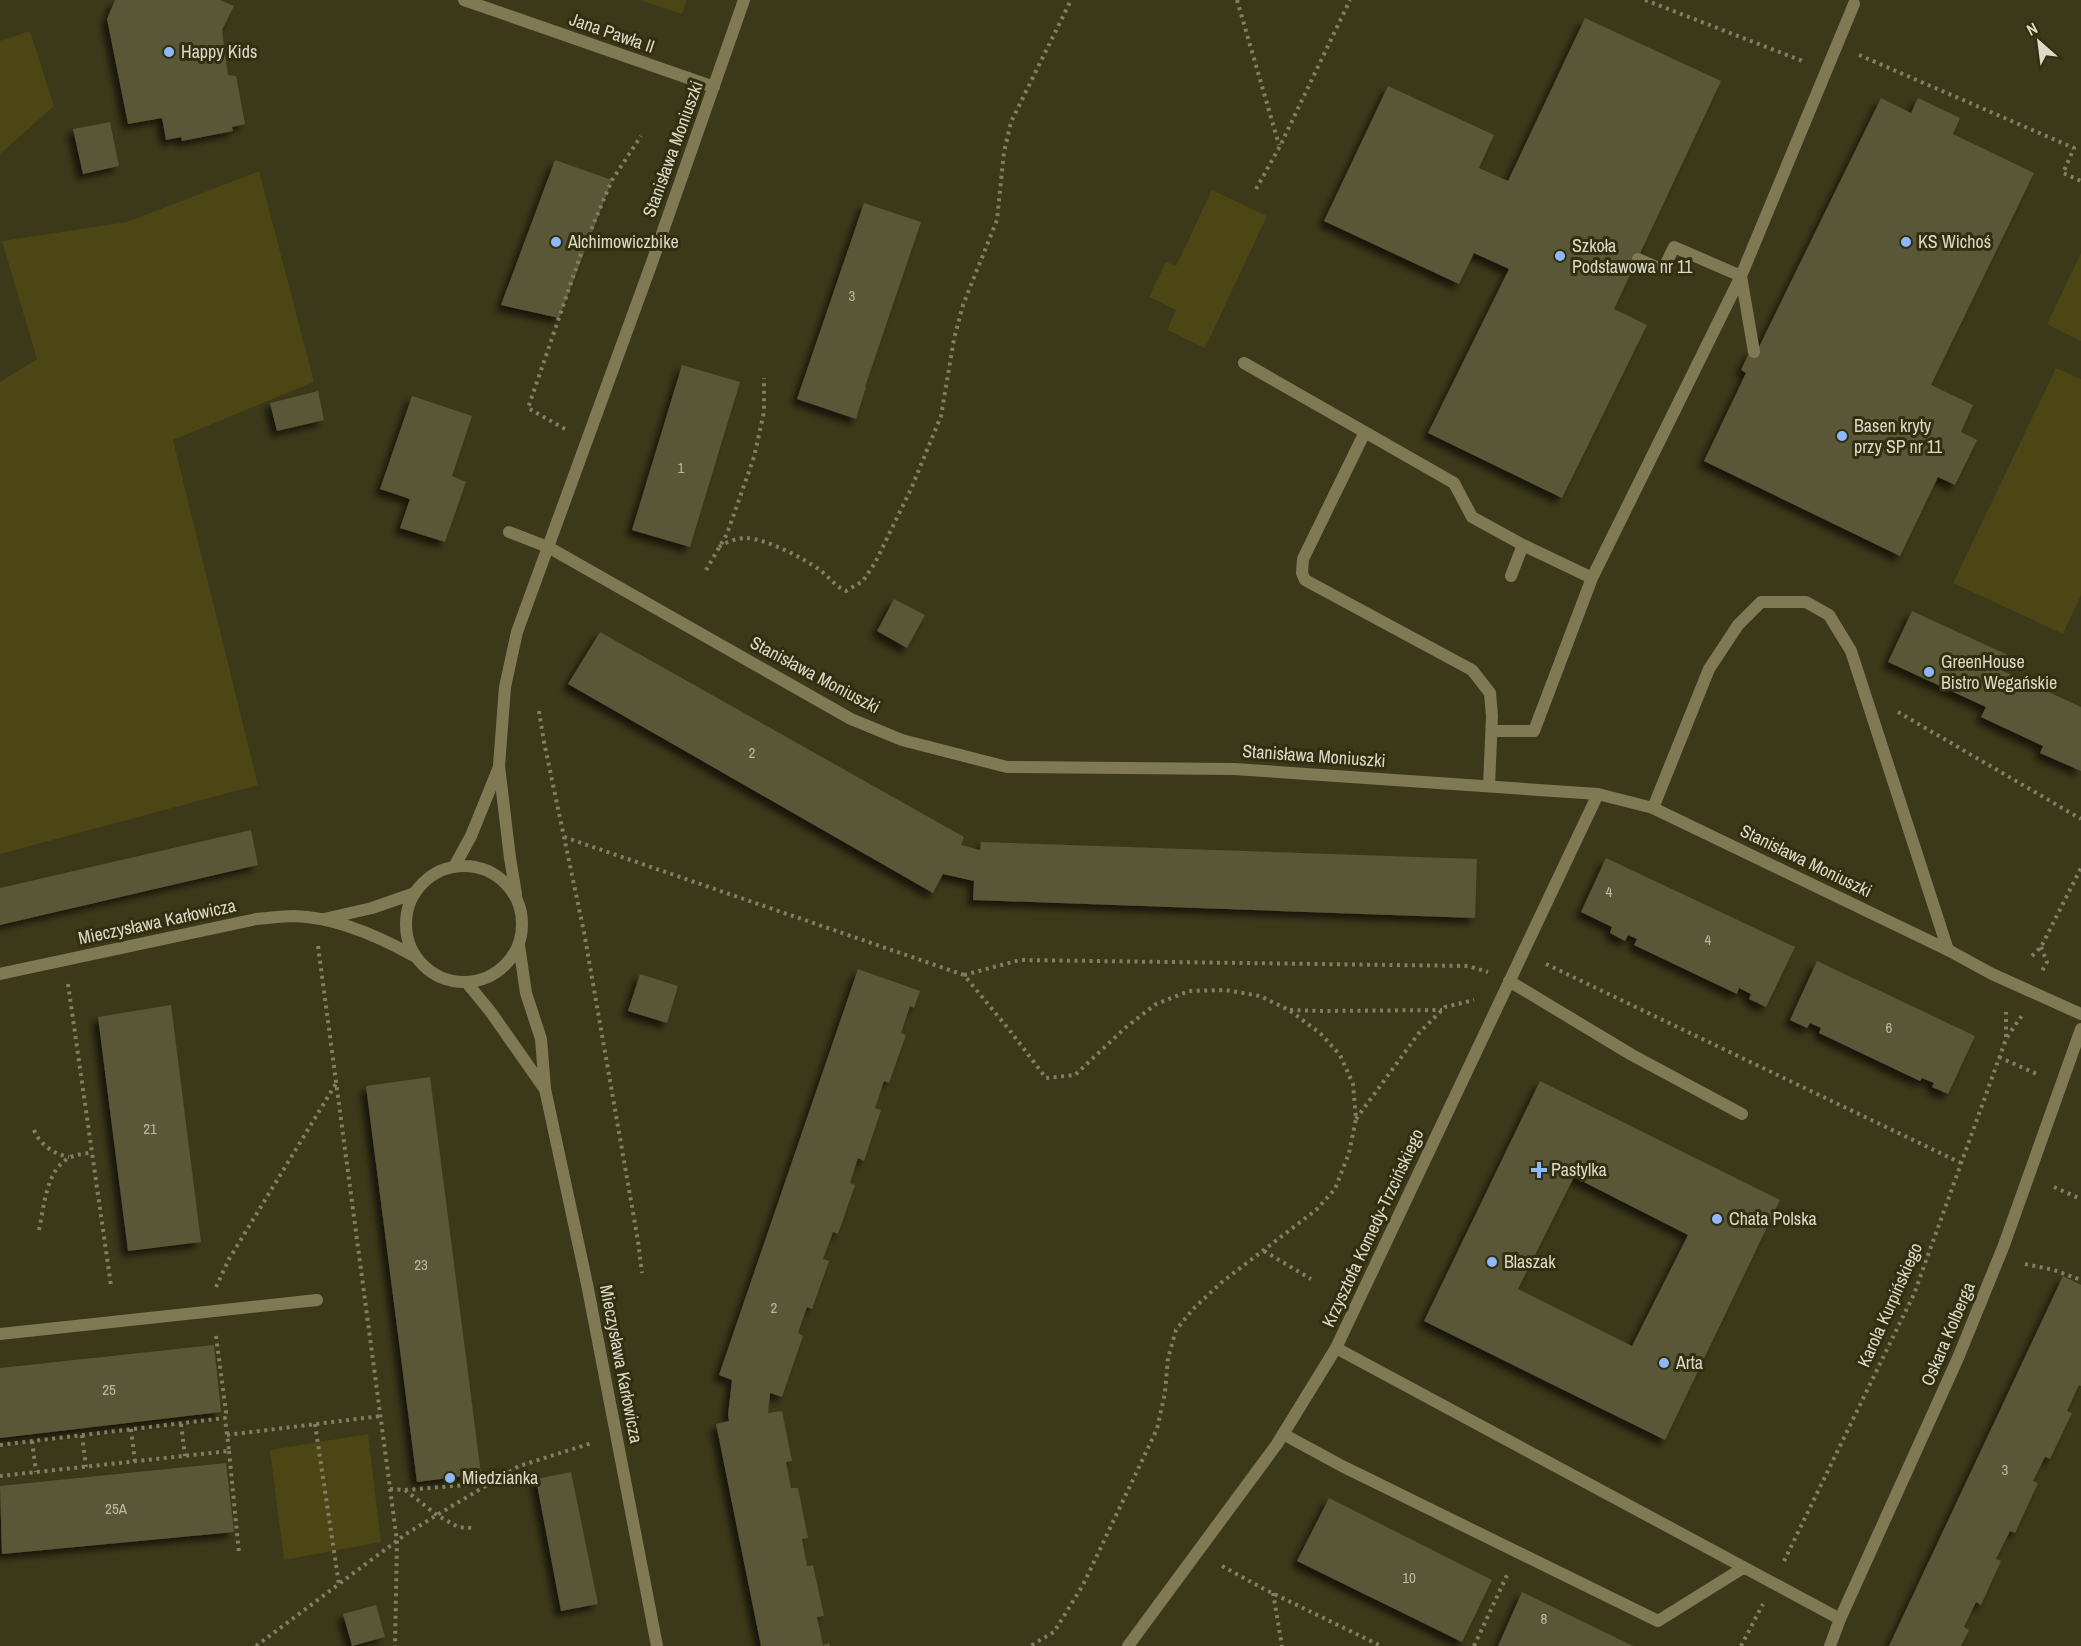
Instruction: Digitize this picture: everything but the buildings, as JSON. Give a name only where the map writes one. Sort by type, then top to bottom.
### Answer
[{"type":"street","name":"Jana Pawła II","points":[[464,0],[714,87]]},
{"type":"street","name":"Stanisława Moniuszki","points":[[517,899],[499,766],[505,687],[517,632],[744,0]]},
{"type":"street","points":[[1492,731],[1534,731],[1592,578],[1741,276],[1854,4]]},
{"type":"street","points":[[1638,259],[1663,270],[1674,247],[1741,276]]},
{"type":"street","points":[[1741,276],[1754,352]]},
{"type":"street","points":[[1244,363],[1454,483],[1472,517],[1523,545],[1592,578]]},
{"type":"street","points":[[1365,432],[1303,559],[1302,573],[1305,580],[1472,670],[1490,693],[1492,731],[1489,786]]},
{"type":"street","points":[[509,532],[548,547]]},
{"type":"street","points":[[1511,576],[1523,545]]},
{"type":"street","name":"Stanisława Moniuszki","points":[[548,547],[851,718],[902,740],[1007,767],[1234,768],[1598,794],[1653,808],[1948,950],[1992,974],[2081,1014]]},
{"type":"street","points":[[1653,808],[1709,669],[1738,625],[1761,602],[1806,602],[1829,615],[1851,651],[1948,950]]},
{"type":"street","name":"Stanisława Moniuszki","points":[[454,867],[471,836],[499,766]]},
{"type":"street","name":"Krzysztofa Komedy-Trzcińskiego","points":[[1128,1646],[1283,1434],[1336,1348],[1598,794]]},
{"type":"street","points":[[473,866],[491,872],[506,883],[517,899],[523,922],[519,945],[507,964],[489,977],[466,983],[437,976],[414,956],[406,935],[406,913],[415,893],[431,876],[454,867],[473,866]]},
{"type":"street","name":"Mieczysława Karłowicza","points":[[322,919],[372,908],[415,893]]},
{"type":"street","name":"Mieczysława Karłowicza","points":[[0,974],[256,919],[294,916],[322,919],[387,941],[414,956]]},
{"type":"street","name":"Mieczysława Karłowicza","points":[[519,945],[526,993],[541,1039],[545,1089],[587,1284],[657,1646]]},
{"type":"street","points":[[1510,979],[1632,1055],[1742,1114]]},
{"type":"street","name":"Mieczysława Karłowicza","points":[[466,983],[490,1011],[545,1089]]},
{"type":"street","name":"Oskara Kolberga","points":[[1830,1646],[1840,1619],[1958,1358],[2004,1245],[2081,1029]]},
{"type":"street","points":[[0,1334],[317,1300]]},
{"type":"street","points":[[1336,1348],[1840,1619]]},
{"type":"street","points":[[1283,1434],[1342,1466],[1658,1621],[1743,1568]]},
{"type":"path","points":[[719,547],[725,543],[745,538],[781,548],[819,570],[846,591],[863,581],[875,563],[941,416],[954,339],[963,304],[997,220],[1004,152],[1011,122],[1071,0]]},
{"type":"path","points":[[1237,0],[1280,146]]},
{"type":"path","points":[[1256,189],[1280,146],[1350,0]]},
{"type":"path","points":[[1645,0],[1825,70]]},
{"type":"path","points":[[1836,45],[2074,148],[2063,173],[2081,182]]},
{"type":"path","points":[[587,439],[528,408],[590,231],[612,180],[641,136]]},
{"type":"path","points":[[706,570],[727,534],[754,458],[764,412],[764,378]]},
{"type":"path","points":[[1864,692],[2081,819]]},
{"type":"path","points":[[539,711],[585,932],[642,1273]]},
{"type":"path","points":[[564,837],[964,975],[1046,1078],[1075,1075],[1125,1028],[1156,1004],[1189,991],[1225,990],[1260,996],[1289,1010],[1321,1034],[1340,1054],[1353,1084],[1356,1119],[1349,1153],[1335,1189],[1316,1210],[1222,1282],[1193,1309],[1176,1329],[1168,1358],[1165,1393],[1157,1430],[1083,1585],[1054,1632],[1030,1646]]},
{"type":"path","points":[[2032,956],[2041,947],[2081,867]]},
{"type":"path","points":[[318,946],[397,1541],[395,1646]]},
{"type":"path","points":[[63,960],[111,1286]]},
{"type":"path","points":[[964,975],[1020,960],[1468,966],[1510,979]]},
{"type":"path","points":[[1546,964],[1961,1162]]},
{"type":"path","points":[[1356,1119],[1419,1033],[1445,1007],[1472,1000],[1499,1003]]},
{"type":"path","points":[[1289,1010],[1442,1010]]},
{"type":"path","name":"Karola Kurpińskiego","points":[[1782,1565],[1914,1294],[2006,1039],[2006,1012]]},
{"type":"path","points":[[1999,1057],[2046,1079]]},
{"type":"path","points":[[238,1553],[221,1368],[208,1312],[229,1259],[337,1082]]},
{"type":"path","points":[[34,1130],[37,1139],[47,1147],[59,1155],[70,1158]]},
{"type":"path","points":[[39,1230],[47,1190],[61,1164],[70,1158],[92,1152]]},
{"type":"path","points":[[2054,1187],[2081,1199]]},
{"type":"path","points":[[1264,1251],[1311,1279]]},
{"type":"path","points":[[2025,1264],[2054,1270],[2081,1280]]},
{"type":"path","points":[[227,1435],[381,1416]]},
{"type":"path","points":[[0,1445],[225,1418]]},
{"type":"path","points":[[181,1424],[186,1456]]},
{"type":"path","points":[[315,1424],[339,1585]]},
{"type":"path","points":[[131,1429],[135,1462]]},
{"type":"path","points":[[82,1435],[86,1467]]},
{"type":"path","points":[[32,1441],[36,1472]]},
{"type":"path","points":[[256,1646],[397,1541],[492,1482],[519,1466],[597,1442]]},
{"type":"path","points":[[0,1476],[229,1451]]},
{"type":"path","points":[[390,1489],[405,1490],[492,1482]]},
{"type":"path","points":[[405,1490],[437,1515],[458,1527],[473,1528]]},
{"type":"path","points":[[1474,1646],[1518,1552]]},
{"type":"path","points":[[1222,1566],[1381,1646]]},
{"type":"path","points":[[1273,1593],[1282,1646]]},
{"type":"path","points":[[1742,1646],[1764,1600]]},
{"type":"shaded area","points":[[640,0],[687,0],[682,14]]},
{"type":"shaded area","points":[[30,31],[54,106],[0,154],[0,41]]},
{"type":"shaded area","points":[[259,171],[314,382],[173,440],[258,785],[0,854],[0,382],[37,359],[2,241],[127,222]]},
{"type":"shaded area","points":[[1212,190],[1267,216],[1205,348],[1167,330],[1176,310],[1149,297],[1166,262],[1176,266]]},
{"type":"shaded area","points":[[2081,253],[2081,341],[2047,324]]},
{"type":"shaded area","points":[[2056,368],[2081,379],[2081,595],[2063,634],[1953,583]]},
{"type":"shaded area","points":[[368,1434],[381,1542],[284,1560],[270,1450]]},
{"type":"place","name":"Happy Kids","points":[[169,52]]},
{"type":"place","name":"Alchimowiczbike","points":[[556,242]]},
{"type":"place","name":"KS Wichoś","points":[[1906,242]]},
{"type":"place","name":"Szkoła Podstawowa nr 11","points":[[1560,256]]},
{"type":"place","name":"Basen kryty przy SP nr 11","points":[[1842,436]]},
{"type":"place","name":"GreenHouse Bistro Wegańskie","points":[[1929,672]]},
{"type":"place","name":"Pastylka","points":[[1539,1170]]},
{"type":"place","name":"Chata Polska","points":[[1717,1219]]},
{"type":"place","name":"Blaszak","points":[[1492,1262]]},
{"type":"place","name":"Arta","points":[[1664,1363]]},
{"type":"place","name":"Miedzianka","points":[[450,1478]]}]
